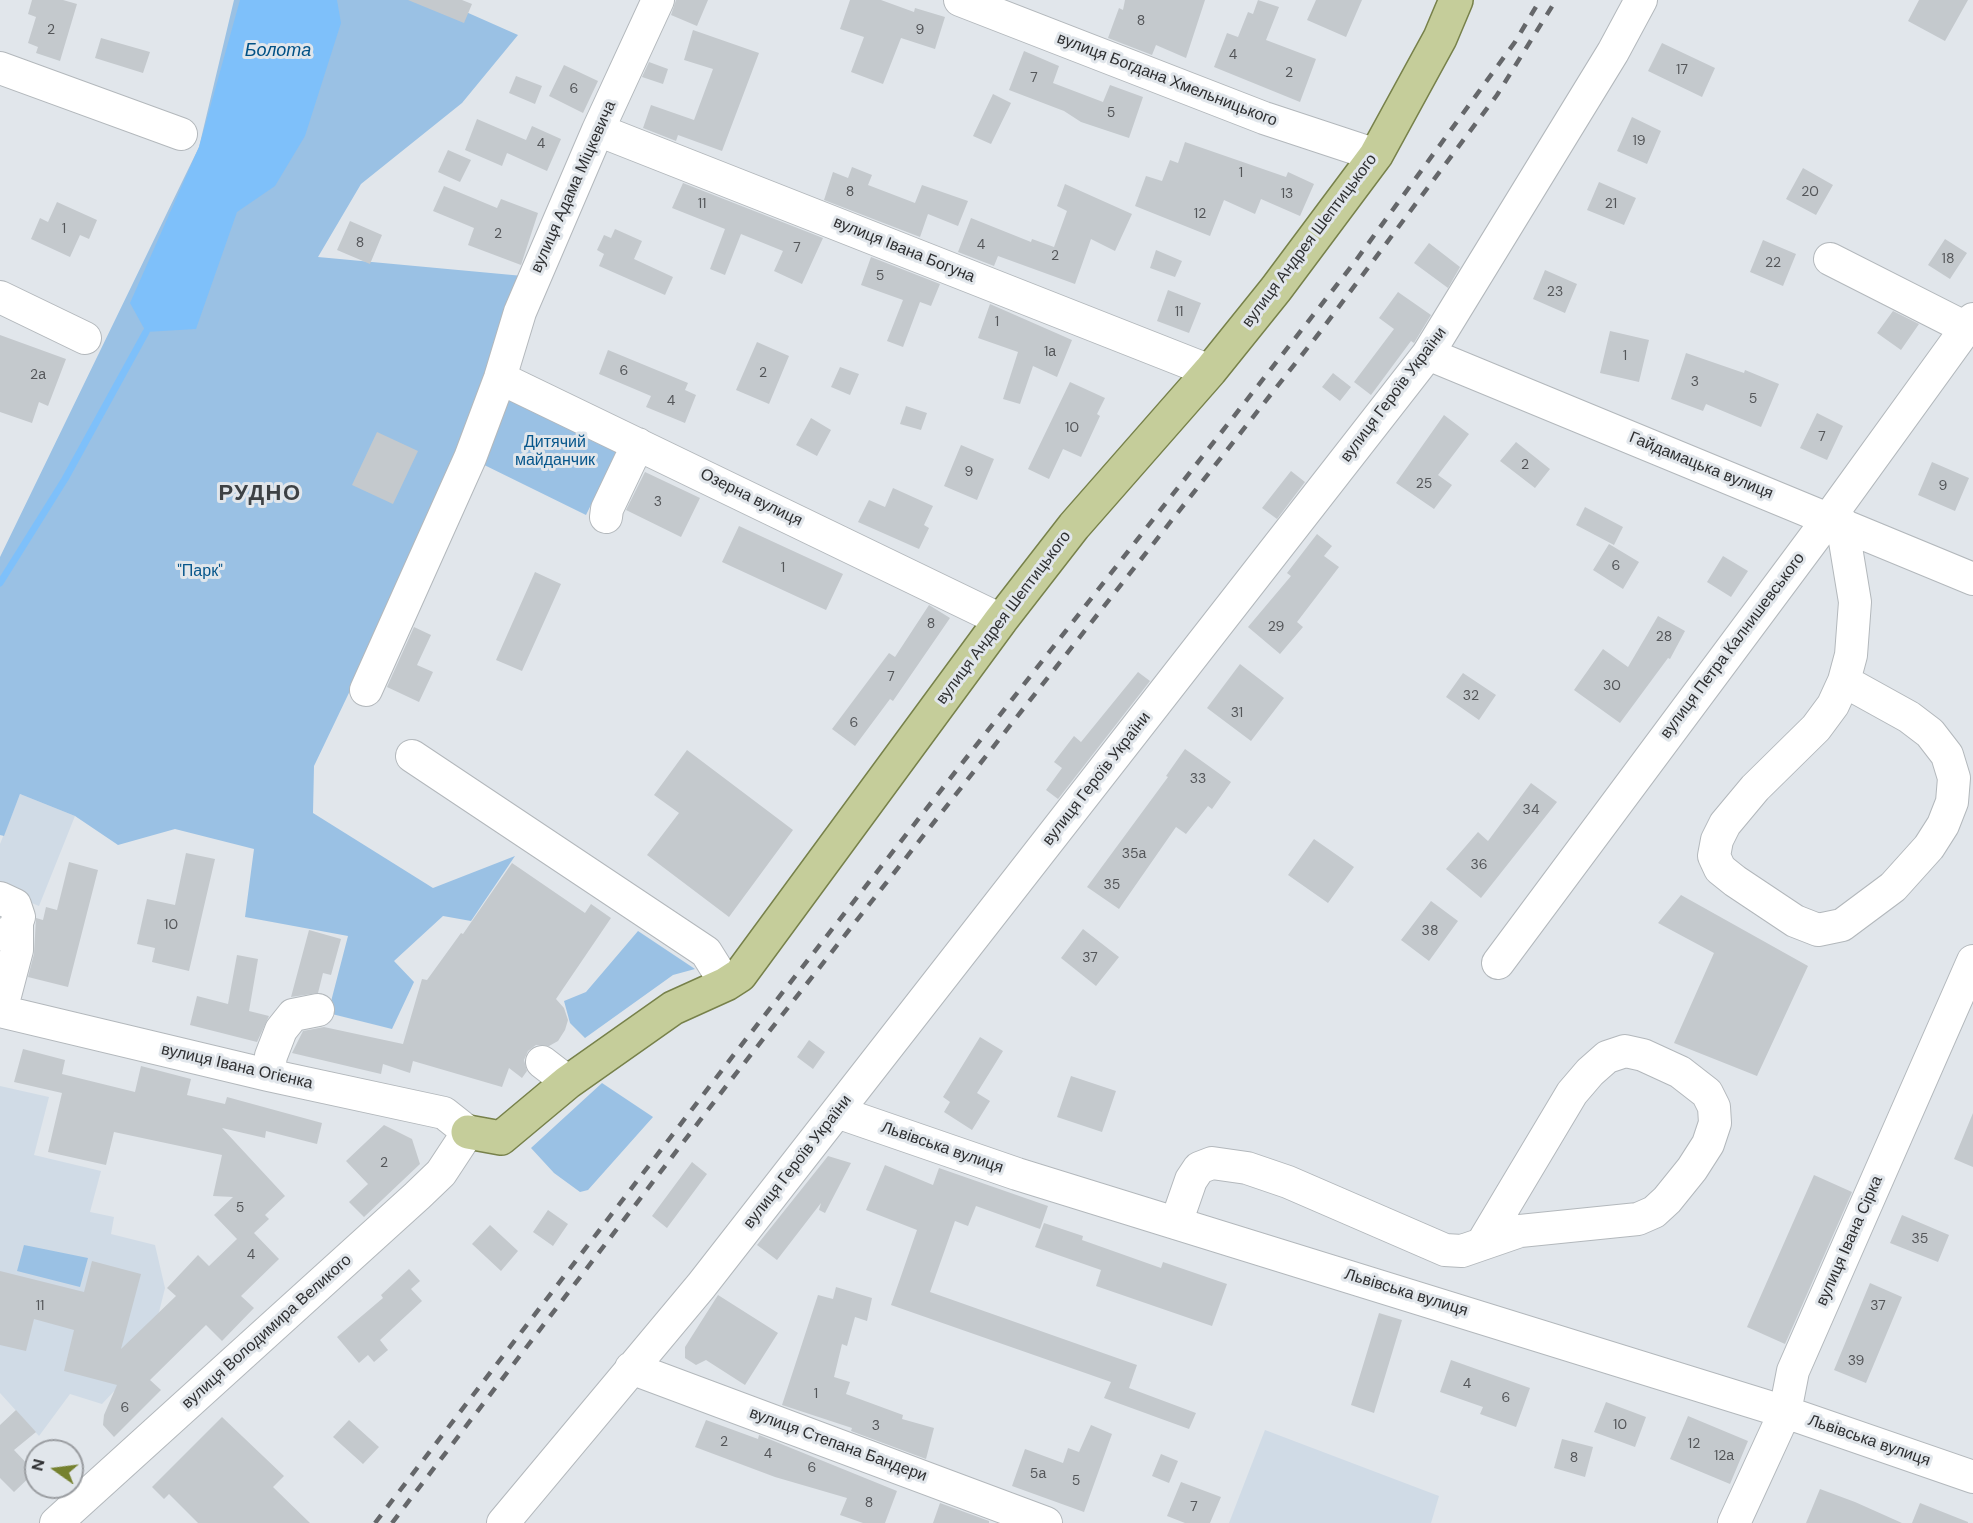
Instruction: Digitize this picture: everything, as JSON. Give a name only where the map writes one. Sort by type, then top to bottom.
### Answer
[{"type":"main road","name":"вулиця Андрея Шептицького","points":[[468,1132],[501,1138],[568,1082],[674,1008],[740,975],[1001,620],[1074,526],[1210,371],[1276,289],[1376,155],[1440,38],[1456,0]]},
{"type":"street","name":"вулиця Адама Міцкевича","points":[[366,690],[470,458],[500,378],[520,312],[598,130],[658,0]]},
{"type":"street","name":"вулиця Богдана Хмельницького","points":[[960,0],[1263,118],[1376,155]]},
{"type":"street","name":"вулиця Героїв України","points":[[502,1523],[702,1286],[1428,354],[1613,52],[1641,0]]},
{"type":"street","points":[[0,68],[181,134]]},
{"type":"street","name":"вулиця Івана Богуна","points":[[598,130],[1210,371]]},
{"type":"street","name":"вулиця Петра Калнишевського","points":[[1498,963],[1835,521],[1970,323],[1830,259]]},
{"type":"street","points":[[0,297],[86,338]]},
{"type":"street","name":"Гайдамацька вулиця","points":[[1428,354],[1973,579]]},
{"type":"street","name":"Озерна вулиця","points":[[500,378],[1001,620]]},
{"type":"street","points":[[606,517],[607,509],[638,444]]},
{"type":"street","points":[[1835,521],[1855,602],[1851,655],[1844,681],[1833,705],[1816,728],[1755,788],[1725,824],[1717,840],[1714,856],[1720,869],[1735,881],[1795,921],[1818,930],[1842,925],[1893,887],[1929,847],[1943,825],[1952,802],[1954,778],[1947,756],[1930,734],[1909,717],[1844,681]]},
{"type":"street","points":[[412,756],[706,952],[726,984]]},
{"type":"street","points":[[0,898],[15,905],[9,929],[17,950],[1,1011]]},
{"type":"street","name":"вулиця Івана Сірка","points":[[1734,1523],[1785,1412],[1793,1371],[1973,961]]},
{"type":"street","points":[[268,1075],[271,1056],[281,1030],[293,1015],[318,1010]]},
{"type":"street","name":"вулиця Івана Огієнка","points":[[1,1011],[268,1075],[444,1113],[468,1132]]},
{"type":"street","points":[[1176,1223],[1191,1180],[1199,1168],[1212,1163],[1247,1168],[1288,1182],[1445,1250],[1462,1251],[1483,1242],[1538,1229],[1619,1223],[1654,1212],[1692,1169],[1708,1144],[1715,1123],[1714,1107],[1707,1093],[1680,1072],[1644,1054],[1625,1051],[1607,1057],[1572,1093],[1483,1242]]},
{"type":"street","points":[[542,1062],[568,1082]]},
{"type":"street","name":"Львівська вулиця","points":[[837,1112],[1017,1174],[1785,1412],[1973,1477]]},
{"type":"street","name":"вулиця Володимира Великого","points":[[56,1523],[417,1196],[441,1173],[468,1132]]},
{"type":"street","name":"вулиця Степана Бандери","points":[[631,1368],[1046,1523]]},
{"type":"shaded area","points":[[20,794],[75,816],[39,906],[0,890],[0,844]]},
{"type":"shaded area","points":[[0,1086],[49,1097],[34,1155],[101,1171],[90,1212],[114,1217],[111,1234],[155,1245],[165,1288],[159,1312],[137,1367],[102,1404],[70,1394],[39,1436],[0,1393]]},
{"type":"shaded area","points":[[1265,1430],[1439,1496],[1431,1523],[1229,1523]]},
{"type":"green space","name":"\"Парк\"","points":[[234,0],[439,0],[518,35],[462,103],[361,184],[318,257],[523,276],[445,492],[314,766],[313,813],[433,888],[515,856],[471,921],[443,916],[394,961],[414,982],[392,1029],[328,1013],[348,936],[245,917],[254,849],[175,829],[118,845],[75,816],[20,794],[4,836],[0,835],[0,557],[199,147]]},
{"type":"green space","name":"Дитячий майданчик","points":[[500,378],[624,437],[586,515],[470,458]]},
{"type":"green space","points":[[638,931],[695,969],[673,975],[585,1038],[570,1023],[564,1001],[586,992]]},
{"type":"green space","points":[[602,1083],[653,1117],[588,1190],[580,1192],[554,1173],[531,1148]]},
{"type":"green space","points":[[24,1245],[88,1258],[80,1287],[17,1271]]},
{"type":"water","name":"Болота","points":[[240,0],[337,0],[341,23],[305,136],[275,186],[237,212],[196,329],[146,332],[130,303],[199,147]]},
{"type":"building","points":[[32,0],[63,0],[77,4],[60,61],[36,53],[38,47],[28,43],[36,17],[28,14]]},
{"type":"building","points":[[408,0],[462,0],[472,4],[464,23]]},
{"type":"building","points":[[676,0],[708,0],[697,26],[671,15]]},
{"type":"building","points":[[850,0],[881,0],[914,12],[915,8],[945,17],[935,49],[901,38],[883,84],[851,72],[864,37],[840,29]]},
{"type":"building","points":[[1125,0],[1205,0],[1186,58],[1156,45],[1152,55],[1108,38],[1119,8],[1123,10]]},
{"type":"building","points":[[1258,0],[1279,7],[1266,40],[1316,59],[1300,102],[1214,67],[1227,33],[1238,37],[1248,12],[1253,14]]},
{"type":"building","points":[[1316,0],[1362,0],[1346,37],[1307,20]]},
{"type":"building","points":[[1919,0],[1968,0],[1945,41],[1908,21]]},
{"type":"building","points":[[693,30],[759,53],[722,151],[678,135],[676,141],[643,128],[651,105],[694,120],[713,69],[684,60]]},
{"type":"building","points":[[101,38],[150,52],[143,73],[95,58]]},
{"type":"building","points":[[1662,43],[1715,68],[1702,97],[1648,71]]},
{"type":"building","points":[[1024,51],[1059,66],[1053,83],[1103,102],[1110,85],[1143,97],[1129,138],[1081,122],[1064,111],[1009,90]]},
{"type":"building","points":[[649,62],[668,69],[663,84],[642,77]]},
{"type":"building","points":[[564,65],[598,81],[583,113],[549,96]]},
{"type":"building","points":[[516,76],[542,86],[535,104],[509,93]]},
{"type":"building","points":[[993,94],[1011,103],[991,144],[973,136]]},
{"type":"building","points":[[1632,117],[1661,131],[1647,164],[1617,151]]},
{"type":"building","points":[[477,119],[526,140],[532,126],[561,139],[547,171],[507,153],[502,166],[465,150]]},
{"type":"building","points":[[1185,142],[1286,177],[1288,172],[1314,184],[1300,216],[1261,199],[1255,214],[1224,200],[1210,236],[1135,206],[1146,176],[1162,181],[1170,160],[1178,163]]},
{"type":"building","points":[[448,150],[471,160],[460,182],[438,172]]},
{"type":"building","points":[[852,167],[872,175],[868,185],[915,203],[922,185],[968,201],[958,226],[928,214],[920,237],[824,200],[833,172],[848,178]]},
{"type":"building","points":[[1803,168],[1833,185],[1816,215],[1786,199]]},
{"type":"building","points":[[1599,182],[1636,198],[1624,225],[1587,210]]},
{"type":"building","points":[[683,183],[823,238],[802,284],[774,271],[783,251],[741,234],[725,275],[710,269],[725,229],[672,208]]},
{"type":"building","points":[[1065,184],[1132,214],[1115,251],[1091,239],[1075,284],[998,256],[994,266],[958,252],[971,218],[1031,242],[1032,239],[1054,247],[1067,211],[1057,206]]},
{"type":"building","points":[[444,186],[497,208],[501,199],[538,213],[521,265],[468,245],[474,228],[433,211]]},
{"type":"building","points":[[57,202],[97,220],[89,239],[80,235],[70,257],[31,239],[40,218],[48,222]]},
{"type":"building","points":[[350,221],[382,235],[370,264],[337,250]]},
{"type":"building","points":[[615,229],[642,241],[634,259],[673,277],[665,295],[599,266],[604,254],[597,250],[604,235],[611,238]]},
{"type":"building","points":[[1945,239],[1967,253],[1950,279],[1928,265]]},
{"type":"building","points":[[1763,240],[1796,254],[1783,286],[1750,272]]},
{"type":"building","points":[[1429,243],[1460,267],[1448,288],[1414,263]]},
{"type":"building","points":[[1156,250],[1182,261],[1175,277],[1150,268]]},
{"type":"building","points":[[871,257],[940,284],[931,306],[920,302],[903,347],[887,341],[903,300],[861,285]]},
{"type":"building","points":[[1545,270],[1577,284],[1565,313],[1533,299]]},
{"type":"building","points":[[1168,290],[1201,303],[1189,333],[1157,321]]},
{"type":"building","points":[[1398,292],[1431,315],[1414,343],[1411,341],[1371,395],[1354,382],[1394,329],[1379,318]]},
{"type":"building","points":[[990,304],[1072,340],[1057,377],[1033,366],[1020,404],[1003,399],[1018,352],[978,338]]},
{"type":"building","points":[[1893,311],[1919,324],[1901,350],[1877,333]]},
{"type":"building","points":[[1610,331],[1649,340],[1639,382],[1600,373]]},
{"type":"building","points":[[0,335],[66,359],[48,406],[39,402],[32,423],[0,412]]},
{"type":"building","points":[[757,342],[789,356],[769,404],[736,390]]},
{"type":"building","points":[[608,350],[688,383],[685,390],[696,395],[685,423],[646,407],[651,396],[599,374]]},
{"type":"building","points":[[1686,353],[1744,373],[1745,370],[1779,384],[1761,427],[1706,404],[1703,411],[1671,399]]},
{"type":"building","points":[[840,367],[859,374],[850,395],[831,387]]},
{"type":"building","points":[[1333,373],[1351,387],[1340,401],[1322,387]]},
{"type":"building","points":[[1070,382],[1105,398],[1097,414],[1100,416],[1081,457],[1063,449],[1049,479],[1028,469]]},
{"type":"building","points":[[906,406],[927,413],[921,430],[900,424]]},
{"type":"building","points":[[1817,413],[1843,426],[1827,460],[1800,448]]},
{"type":"building","points":[[1444,415],[1469,434],[1438,475],[1452,485],[1434,509],[1396,483]]},
{"type":"building","points":[[811,418],[831,430],[817,456],[796,445]]},
{"type":"building","points":[[377,432],[418,451],[393,504],[352,485]]},
{"type":"building","points":[[1516,442],[1550,469],[1535,488],[1500,461]]},
{"type":"building","points":[[961,445],[994,459],[977,500],[944,486]]},
{"type":"building","points":[[1932,462],[1969,478],[1955,511],[1918,495]]},
{"type":"building","points":[[1291,471],[1305,482],[1277,519],[1262,508]]},
{"type":"building","points":[[645,472],[700,498],[681,537],[626,510]]},
{"type":"building","points":[[893,488],[933,506],[924,525],[929,528],[919,549],[858,522],[869,500],[885,507]]},
{"type":"building","points":[[1585,507],[1623,527],[1614,545],[1576,525]]},
{"type":"building","points":[[739,526],[843,574],[826,610],[722,562]]},
{"type":"building","points":[[1317,534],[1332,546],[1324,556],[1339,567],[1297,622],[1303,627],[1280,654],[1248,627],[1291,576],[1287,573]]},
{"type":"building","points":[[1609,544],[1639,562],[1623,589],[1593,570]]},
{"type":"building","points":[[1723,556],[1748,571],[1731,597],[1707,582]]},
{"type":"building","points":[[535,572],[561,584],[522,671],[496,660]]},
{"type":"building","points":[[929,605],[950,618],[893,701],[890,699],[855,746],[832,729],[889,653],[895,657]]},
{"type":"building","points":[[1658,616],[1685,631],[1670,659],[1668,658],[1620,723],[1574,690],[1603,649],[1628,667]]},
{"type":"building","points":[[414,627],[431,635],[417,665],[433,672],[419,702],[387,687]]},
{"type":"building","points":[[1240,664],[1284,698],[1251,741],[1207,708]]},
{"type":"building","points":[[1138,672],[1150,681],[1058,799],[1046,790],[1062,768],[1054,762],[1074,736],[1081,742]]},
{"type":"building","points":[[1463,673],[1496,695],[1479,720],[1446,697]]},
{"type":"building","points":[[1185,749],[1231,782],[1212,809],[1208,806],[1186,834],[1176,827],[1119,909],[1087,887],[1168,777],[1166,776]]},
{"type":"building","points":[[687,750],[793,830],[729,917],[647,855],[679,813],[654,795]]},
{"type":"building","points":[[1531,783],[1557,802],[1481,898],[1446,869],[1478,832],[1488,841]]},
{"type":"building","points":[[1314,839],[1354,867],[1328,903],[1288,875]]},
{"type":"building","points":[[186,853],[215,859],[189,971],[152,962],[155,948],[137,944],[147,899],[175,905]]},
{"type":"building","points":[[69,862],[98,870],[68,987],[28,977],[34,954],[36,918],[43,920],[46,907],[57,910]]},
{"type":"building","points":[[512,863],[585,913],[591,904],[611,918],[556,999],[564,1008],[568,1020],[565,1030],[558,1041],[549,1046],[536,1045],[528,1051],[524,1060],[527,1071],[522,1078],[509,1068],[502,1087],[413,1061],[410,1073],[383,1064],[381,1074],[292,1053],[303,1031],[324,1027],[403,1044],[422,979],[427,980],[461,933],[463,934]]},
{"type":"building","points":[[1681,895],[1808,966],[1757,1076],[1674,1043],[1714,953],[1658,923]]},
{"type":"building","points":[[1431,901],[1458,921],[1429,961],[1401,940]]},
{"type":"building","points":[[1083,929],[1119,957],[1096,986],[1061,958]]},
{"type":"building","points":[[309,930],[341,939],[331,975],[323,973],[318,993],[291,997]]},
{"type":"building","points":[[237,955],[258,959],[249,1011],[269,1016],[257,1042],[190,1025],[197,996],[228,1004]]},
{"type":"building","points":[[980,1037],[1003,1051],[977,1093],[990,1101],[972,1130],[944,1112],[950,1102],[943,1097]]},
{"type":"building","points":[[809,1040],[825,1052],[813,1069],[797,1057]]},
{"type":"building","points":[[23,1049],[65,1060],[62,1074],[135,1092],[141,1066],[191,1079],[187,1095],[225,1104],[227,1097],[322,1123],[317,1144],[266,1131],[265,1138],[222,1128],[285,1196],[265,1215],[269,1219],[254,1233],[279,1259],[241,1296],[254,1308],[222,1341],[206,1325],[150,1380],[161,1390],[114,1437],[103,1425],[104,1415],[117,1385],[64,1371],[74,1330],[34,1319],[26,1351],[0,1345],[0,1271],[84,1292],[92,1261],[141,1274],[121,1349],[176,1296],[167,1288],[198,1255],[209,1266],[237,1239],[214,1215],[233,1197],[213,1196],[222,1155],[114,1132],[106,1165],[48,1152],[62,1093],[14,1082]]},
{"type":"building","points":[[1071,1076],[1116,1091],[1102,1132],[1057,1117]]},
{"type":"building","points":[[1973,1113],[1973,1167],[1954,1159]]},
{"type":"building","points":[[384,1125],[412,1139],[420,1164],[364,1217],[349,1202],[368,1184],[346,1161]]},
{"type":"building","points":[[828,1156],[851,1163],[825,1213],[819,1210],[821,1203],[777,1260],[757,1245]]},
{"type":"building","points":[[692,1162],[707,1174],[667,1228],[652,1216]]},
{"type":"building","points":[[885,1165],[933,1185],[939,1168],[1048,1206],[1040,1229],[976,1206],[968,1226],[955,1221],[930,1292],[1137,1365],[1129,1388],[1196,1413],[1189,1429],[1104,1398],[1111,1382],[891,1305],[917,1230],[866,1210]]},
{"type":"building","points":[[1814,1175],[1852,1192],[1785,1344],[1747,1327]]},
{"type":"building","points":[[548,1210],[568,1224],[553,1246],[533,1232]]},
{"type":"building","points":[[1902,1215],[1949,1235],[1938,1262],[1890,1243]]},
{"type":"building","points":[[1044,1223],[1083,1236],[1082,1240],[1161,1268],[1163,1262],[1227,1284],[1212,1326],[1096,1286],[1101,1270],[1035,1247]]},
{"type":"building","points":[[490,1225],[518,1251],[501,1271],[472,1244]]},
{"type":"building","points":[[409,1269],[420,1281],[411,1289],[422,1301],[380,1340],[388,1350],[374,1362],[368,1355],[359,1363],[337,1337],[383,1298],[381,1295]]},
{"type":"building","points":[[1870,1283],[1902,1297],[1866,1383],[1834,1370]]},
{"type":"building","points":[[836,1287],[872,1298],[867,1321],[855,1317],[847,1346],[842,1344],[834,1377],[850,1382],[846,1394],[903,1415],[902,1419],[934,1428],[926,1459],[851,1431],[852,1428],[782,1405],[818,1295],[833,1299]]},
{"type":"building","points":[[718,1295],[778,1333],[745,1385],[706,1360],[696,1365],[685,1358],[685,1347]]},
{"type":"building","points":[[1379,1313],[1402,1320],[1374,1413],[1351,1405]]},
{"type":"building","points":[[1451,1360],[1530,1388],[1516,1427],[1480,1414],[1483,1407],[1440,1392]]},
{"type":"building","points":[[1606,1402],[1646,1417],[1635,1447],[1594,1432]]},
{"type":"building","points":[[16,1410],[36,1432],[24,1439],[24,1442],[14,1450],[24,1460],[24,1482],[14,1492],[0,1478],[0,1425]]},
{"type":"building","points":[[1688,1416],[1748,1441],[1730,1484],[1670,1459]]},
{"type":"building","points":[[222,1417],[284,1476],[273,1487],[310,1523],[198,1523],[169,1494],[164,1499],[152,1487]]},
{"type":"building","points":[[349,1420],[379,1447],[363,1464],[333,1437]]},
{"type":"building","points":[[706,1420],[758,1439],[759,1435],[897,1491],[885,1523],[863,1523],[840,1515],[847,1498],[775,1477],[695,1447]]},
{"type":"building","points":[[1091,1425],[1112,1434],[1084,1512],[1012,1486],[1025,1449],[1063,1463],[1068,1448],[1079,1452]]},
{"type":"building","points":[[1562,1439],[1593,1447],[1585,1477],[1554,1468]]},
{"type":"building","points":[[1161,1454],[1178,1461],[1169,1483],[1152,1476]]},
{"type":"building","points":[[1181,1482],[1221,1497],[1210,1523],[1185,1523],[1167,1516]]},
{"type":"building","points":[[1820,1489],[1855,1502],[1902,1523],[1806,1523]]},
{"type":"building","points":[[940,1503],[989,1521],[989,1523],[933,1523]]},
{"type":"building","points":[[1920,1503],[1968,1522],[1968,1523],[1912,1523]]},
{"type":"waterway","points":[[0,583],[65,479],[146,332]]},
{"type":"railway","points":[[375,1523],[739,1048],[1354,263],[1515,42],[1540,0]]},
{"type":"railway","points":[[392,1523],[727,1085],[1320,332],[1497,95],[1556,0]]},
{"type":"district","name":"РУДНО","points":[[260,494]]}]
